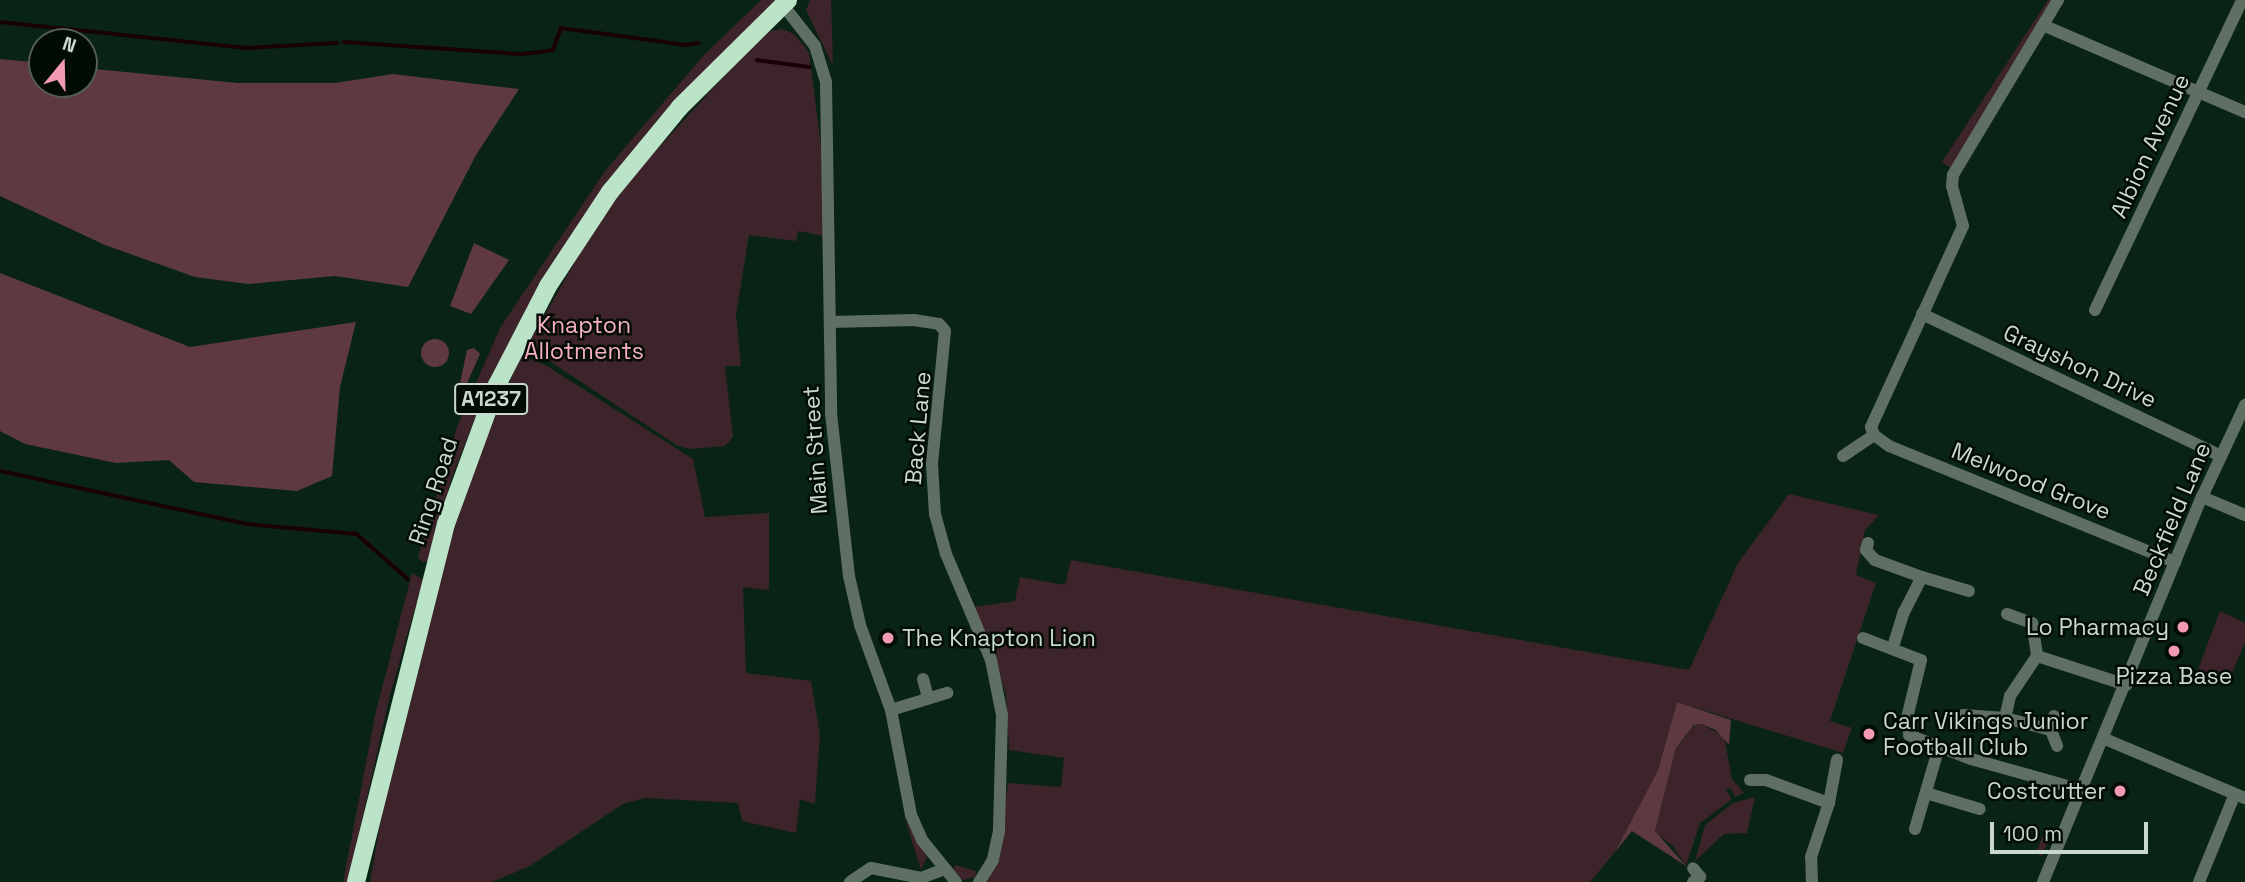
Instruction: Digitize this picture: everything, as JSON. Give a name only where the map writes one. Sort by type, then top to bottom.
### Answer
[{"type":"highway","name":"Ring Road","points":[[356,882],[446,524],[497,385],[548,286],[610,192],[680,107],[785,3]]},
{"type":"street","points":[[1843,456],[1874,435],[1871,419],[1963,226],[1952,186],[1953,175],[2045,26],[2058,0]]},
{"type":"street","name":"Albion Avenue","points":[[2095,310],[2242,0]]},
{"type":"street","name":"Main Street","points":[[785,3],[809,37],[824,70],[832,440],[849,576],[860,625],[891,710],[911,815],[944,869],[956,882]]},
{"type":"street","points":[[2045,26],[2245,112]]},
{"type":"street","name":"Grayshon Drive","points":[[1922,314],[2221,456]]},
{"type":"street","name":"Back Lane","points":[[830,322],[914,320],[939,324],[945,331],[932,464],[935,514],[946,554],[991,660],[1002,715],[999,831],[993,860],[979,882]]},
{"type":"street","name":"Beckfield Lane","points":[[2043,882],[2105,738],[2202,497],[2245,405]]},
{"type":"street","name":"Melwood Grove","points":[[1874,435],[1889,446],[2175,562]]},
{"type":"street","points":[[2202,497],[2245,515]]},
{"type":"street","points":[[1868,543],[1866,550],[1875,560],[1969,591]]},
{"type":"street","points":[[1893,647],[1904,612],[1922,577]]},
{"type":"street","points":[[2005,718],[2016,683],[2036,656],[2037,617],[2007,614]]},
{"type":"street","points":[[1863,638],[1922,660],[1906,728],[1917,740],[2082,790]]},
{"type":"street","points":[[2036,656],[2126,685]]},
{"type":"street","points":[[923,679],[928,698]]},
{"type":"street","points":[[891,710],[947,693]]},
{"type":"street","points":[[1963,715],[2005,718],[2051,730]]},
{"type":"street","points":[[2054,716],[2051,730],[2057,746]]},
{"type":"street","points":[[2105,738],[2240,796],[2199,882]]},
{"type":"street","points":[[1915,830],[1939,747]]},
{"type":"street","points":[[1812,882],[1815,841],[1829,803],[1836,760]]},
{"type":"street","points":[[1750,780],[1766,780],[1829,803]]},
{"type":"street","points":[[1926,793],[1980,809]]},
{"type":"street","points":[[854,877],[876,868],[921,878],[944,869]]},
{"type":"green space","points":[[761,0],[779,0],[601,194],[533,296],[482,401],[452,477],[429,561],[423,562],[418,558],[457,427],[500,328],[605,171],[703,56]]},
{"type":"green space","points":[[810,0],[831,0],[833,66],[806,10]]},
{"type":"green space","points":[[2048,0],[2054,0],[1952,169],[1942,162]]},
{"type":"green space","name":"Knapton Allotments","points":[[781,29],[794,34],[809,52],[821,146],[824,236],[798,231],[796,241],[749,235],[736,314],[741,366],[725,366],[733,437],[725,446],[692,449],[678,446],[527,346],[595,227],[638,170],[741,58],[770,31]]},
{"type":"green space","points":[[521,355],[547,366],[693,459],[705,517],[769,513],[769,590],[743,587],[746,673],[811,681],[820,735],[815,804],[800,799],[796,833],[742,821],[738,803],[645,798],[623,804],[530,866],[492,882],[370,882],[388,779],[445,558],[474,466]]},
{"type":"green space","points":[[1789,494],[1879,515],[1865,530],[1856,575],[1876,583],[1830,721],[1852,728],[1843,753],[1677,702],[1658,770],[1615,852],[1590,882],[984,882],[1002,828],[1008,783],[1061,787],[1064,758],[1009,750],[1006,694],[975,607],[1015,601],[1020,577],[1065,585],[1071,560],[1689,670],[1738,563]]},
{"type":"green space","points":[[412,573],[423,580],[390,695],[348,882],[343,882],[376,711]]},
{"type":"green space","points":[[2220,611],[2245,623],[2245,643],[2227,684],[2197,672]]},
{"type":"green space","points":[[1701,724],[1724,736],[1732,779],[1744,793],[1735,797],[1730,788],[1726,790],[1732,799],[1700,823],[1686,866],[1672,845],[1655,832],[1676,748],[1695,725]]},
{"type":"green space","points":[[1755,797],[1747,833],[1724,834],[1695,861],[1705,825],[1733,803]]},
{"type":"green space","points":[[2057,817],[2042,856],[2036,853],[2045,830],[2051,831]]},
{"type":"green space","points":[[905,819],[927,857],[921,870]]},
{"type":"green space","points":[[955,865],[976,871],[975,877],[963,880],[953,870]]},
{"type":"shaded area","points":[[0,59],[28,62],[28,98],[98,98],[98,69],[238,83],[335,83],[393,74],[519,89],[476,155],[408,287],[335,276],[248,284],[195,277],[105,245],[0,196]]},
{"type":"shaded area","points":[[474,243],[509,260],[471,314],[450,306]]},
{"type":"shaded area","points":[[0,273],[190,347],[356,322],[340,387],[332,476],[297,491],[194,482],[169,460],[116,463],[25,444],[0,431]]},
{"type":"shaded area","points":[[435,339],[445,343],[449,353],[445,363],[435,367],[425,363],[421,353],[425,343]]},
{"type":"shaded area","points":[[474,348],[480,354],[464,390],[459,388],[467,350]]},
{"type":"shaded area","points":[[1677,702],[1731,720],[1729,745],[1716,730],[1701,724],[1694,725],[1676,748],[1655,831],[1686,866],[1632,831],[1615,852],[1658,770]]},
{"type":"waterway","points":[[0,22],[247,48],[337,43]]},
{"type":"waterway","points":[[344,42],[522,54],[553,50],[561,28],[574,30]]},
{"type":"waterway","points":[[577,30],[685,45],[699,43]]},
{"type":"waterway","points":[[757,60],[810,67]]},
{"type":"waterway","points":[[0,471],[247,524],[357,534],[408,579]]},
{"type":"place","name":"Lo Pharmacy","points":[[2183,627]]},
{"type":"place","name":"The Knapton Lion","points":[[888,638]]},
{"type":"place","name":"Pizza Base","points":[[2174,651]]},
{"type":"place","name":"Carr Vikings Junior Football Club","points":[[1869,734]]},
{"type":"place","name":"Costcutter","points":[[2120,791]]}]
